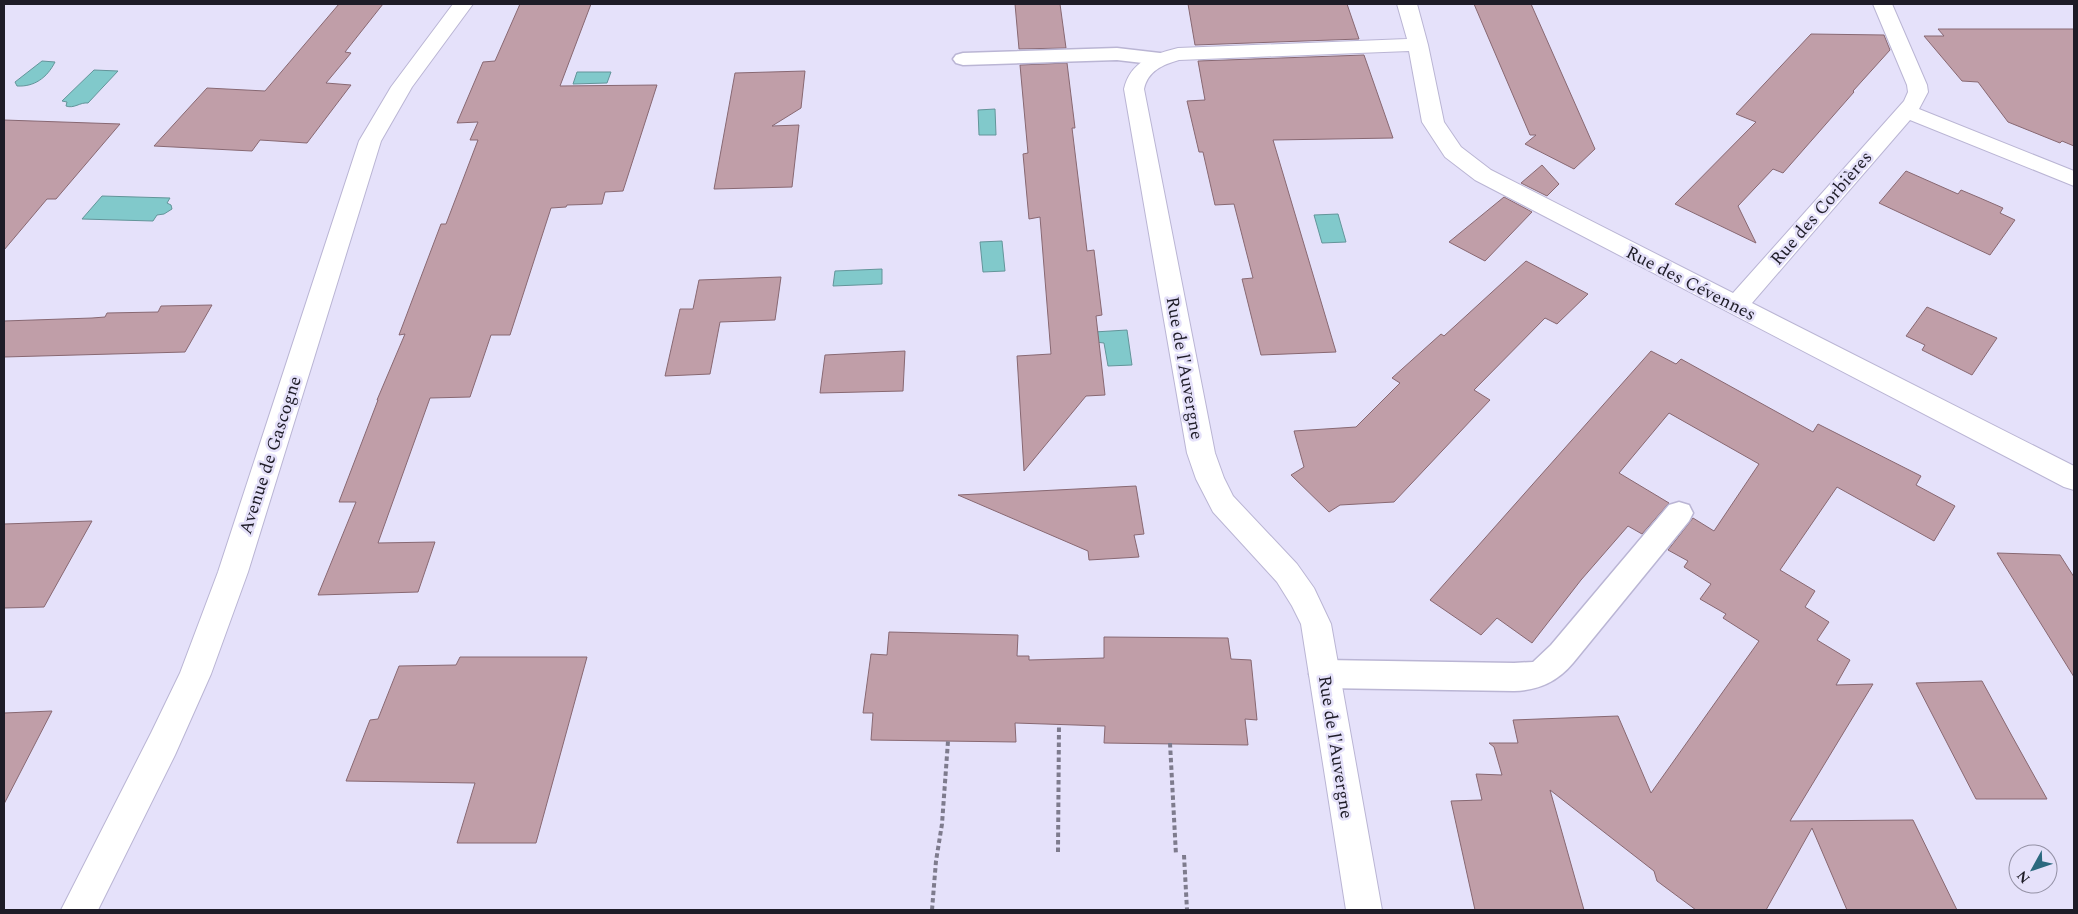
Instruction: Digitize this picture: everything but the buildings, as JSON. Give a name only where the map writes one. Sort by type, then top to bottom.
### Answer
[{"type":"street","name":"Avenue de Gascogne","points":[[78,910],[163,744],[195,674],[233,572],[370,141],[385,111],[411,72],[463,4]]},
{"type":"street","name":"Rue des Cévennes","points":[[1407,4],[1418,45],[1433,122],[1445,141],[1470,166],[1483,175],[1735,306],[2074,479]]},
{"type":"street","name":"Rue des Corbières","points":[[1735,306],[1906,111],[1915,98],[1917,84],[1882,4]]},
{"type":"street","name":"Rue de l'Auvergne","points":[[1364,910],[1316,624],[1303,596],[1268,551],[1222,504],[1201,454],[1134,82],[1139,74],[1160,60],[1189,52],[1418,45]]},
{"type":"street","points":[[1906,111],[2074,179]]},
{"type":"lane","points":[[962,59],[1117,54],[1160,60]]},
{"type":"lane","points":[[1324,674],[1514,677],[1540,674],[1551,667],[1679,513]]},
{"type":"path","points":[[1058,852],[1059,725]]},
{"type":"path","points":[[932,910],[936,861],[942,824],[948,741]]},
{"type":"path","points":[[1170,743],[1176,855]]},
{"type":"path","points":[[1184,855],[1187,910]]},
{"type":"shaded area","points":[[42,61],[55,62],[44,77],[29,85],[17,86],[15,82]]},
{"type":"shaded area","points":[[94,70],[118,71],[88,103],[72,107],[66,106],[67,102],[62,101]]},
{"type":"shaded area","points":[[577,72],[611,72],[607,83],[573,84]]},
{"type":"shaded area","points":[[995,109],[996,135],[979,135],[978,110]]},
{"type":"shaded area","points":[[102,196],[170,198],[167,203],[171,205],[172,209],[164,214],[157,215],[153,221],[82,219]]},
{"type":"shaded area","points":[[1338,214],[1346,242],[1322,243],[1314,215]]},
{"type":"shaded area","points":[[1002,241],[1005,271],[983,272],[980,242]]},
{"type":"shaded area","points":[[882,269],[882,284],[833,286],[835,271]]},
{"type":"shaded area","points":[[1127,330],[1132,365],[1108,366],[1104,343],[1095,342],[1094,332]]}]
